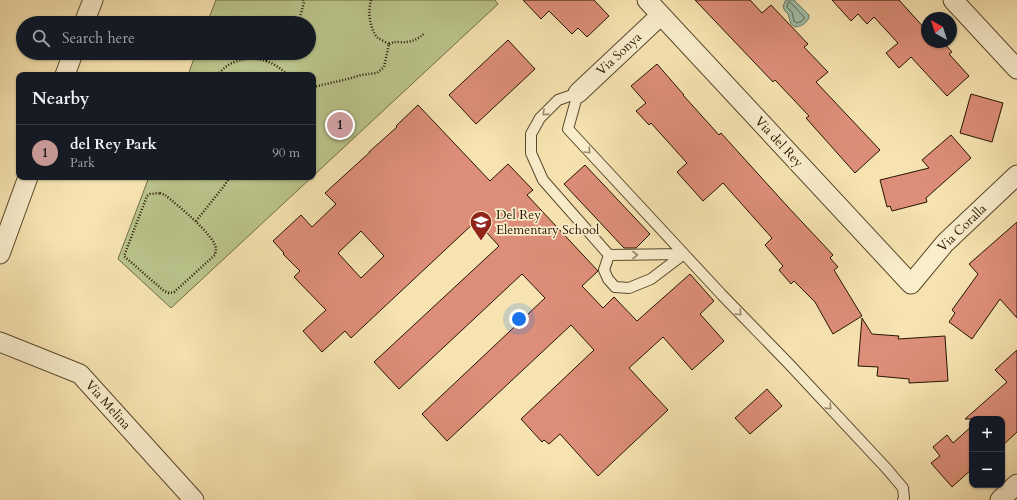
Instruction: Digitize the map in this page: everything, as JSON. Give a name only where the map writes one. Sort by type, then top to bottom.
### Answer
[{"type":"street","points":[[87,16],[93,0]]},
{"type":"street","name":"Via del Rey","points":[[646,0],[911,284]]},
{"type":"street","points":[[953,0],[1017,70]]},
{"type":"street","name":"Via Sonya","points":[[578,93],[661,15]]},
{"type":"street","points":[[66,72],[70,60]]},
{"type":"street","name":"Via Coralla","points":[[911,284],[945,243],[1017,175]]},
{"type":"street","points":[[0,254],[27,180]]},
{"type":"street","name":"Via Melina","points":[[0,342],[80,374],[194,500]]},
{"type":"street","points":[[1000,500],[1017,484]]},
{"type":"lane","points":[[578,93],[568,129],[722,296],[790,365],[887,469],[903,488],[903,500]]},
{"type":"lane","points":[[578,93],[558,100],[540,118],[531,134],[531,153],[542,180],[609,255],[684,254]]},
{"type":"lane","points":[[609,255],[604,270],[608,278],[615,287],[629,288],[651,279],[684,254]]},
{"type":"path","points":[[300,16],[304,2],[303,0]]},
{"type":"path","points":[[370,0],[370,21],[378,38],[390,44],[394,42],[410,42],[418,39],[426,33]]},
{"type":"path","points":[[316,86],[360,75],[377,73],[384,67],[390,44]]},
{"type":"path","points":[[220,72],[226,67],[241,60]]},
{"type":"path","points":[[266,61],[273,63],[285,72]]},
{"type":"path","points":[[196,221],[228,180]]},
{"type":"path","points":[[160,193],[165,195],[196,221],[213,241],[216,249],[215,255],[174,292],[169,293],[164,291],[124,256],[150,194],[160,193]]},
{"type":"green space","points":[[216,0],[495,0],[498,4],[316,173],[316,72],[189,72],[193,60],[316,60],[316,16],[210,16]]},
{"type":"green space","points":[[148,180],[309,180],[171,308],[118,259]]},
{"type":"water","points":[[794,0],[809,15],[806,22],[800,26],[795,27],[791,24],[788,14],[783,7],[785,1]]},
{"type":"building","points":[[523,0],[594,0],[609,16],[587,37],[578,28],[572,34],[549,11],[541,19]]},
{"type":"building","points":[[695,0],[750,0],[762,13],[771,5],[808,44],[804,47],[828,72],[816,82],[880,150],[855,173],[806,118],[809,116],[775,80],[773,82]]},
{"type":"building","points":[[832,0],[899,0],[921,24],[921,48],[948,48],[952,52],[949,54],[969,76],[947,96],[911,57],[899,68],[886,53],[898,43],[874,17],[867,24],[858,14],[851,21]]},
{"type":"building","points":[[508,40],[535,69],[476,124],[449,95]]},
{"type":"building","points":[[657,64],[719,135],[721,133],[833,255],[830,258],[838,267],[834,270],[862,316],[833,334],[815,302],[794,281],[791,284],[779,270],[783,266],[765,245],[772,238],[723,183],[703,201],[677,172],[687,163],[651,123],[649,125],[636,111],[646,103],[631,86]]},
{"type":"building","points":[[971,94],[1003,103],[992,142],[960,133]]},
{"type":"building","points":[[418,105],[490,181],[508,164],[533,190],[527,195],[598,271],[582,286],[603,308],[614,297],[637,321],[690,274],[714,301],[700,314],[724,341],[692,370],[663,337],[629,368],[668,410],[598,476],[560,434],[549,444],[544,440],[542,442],[521,419],[594,350],[571,325],[447,441],[422,414],[545,298],[522,274],[399,389],[374,362],[499,246],[476,221],[351,338],[345,331],[322,352],[303,331],[326,310],[294,277],[300,271],[283,254],[284,253],[273,241],[301,215],[312,227],[336,204],[325,193],[397,127],[396,126]],"holes":[[[361,231],[384,256],[361,278],[338,253]]]},
{"type":"building","points":[[951,135],[971,158],[926,198],[927,202],[892,211],[890,206],[887,207],[880,180],[929,168],[922,160]]},
{"type":"building","points":[[585,165],[650,234],[636,248],[624,248],[564,184]]},
{"type":"building","points":[[1017,222],[1017,318],[1000,299],[972,339],[949,322],[955,313],[952,310],[978,274],[969,264]]},
{"type":"building","points":[[862,318],[872,334],[899,336],[898,339],[945,336],[948,381],[909,383],[909,379],[877,376],[878,367],[858,366]]},
{"type":"building","points":[[1017,350],[1017,432],[1005,443],[1005,416],[969,416],[969,419],[965,419],[1007,382],[995,370]]},
{"type":"building","points":[[767,389],[782,406],[750,434],[735,418]]},
{"type":"building","points":[[969,429],[969,472],[952,487],[931,463],[940,456],[933,447],[947,435],[953,443]]},
{"type":"place","name":"del Rey Park","points":[[340,125]]},
{"type":"place","name":"Del Rey Elementary School","points":[[481,242]]}]
